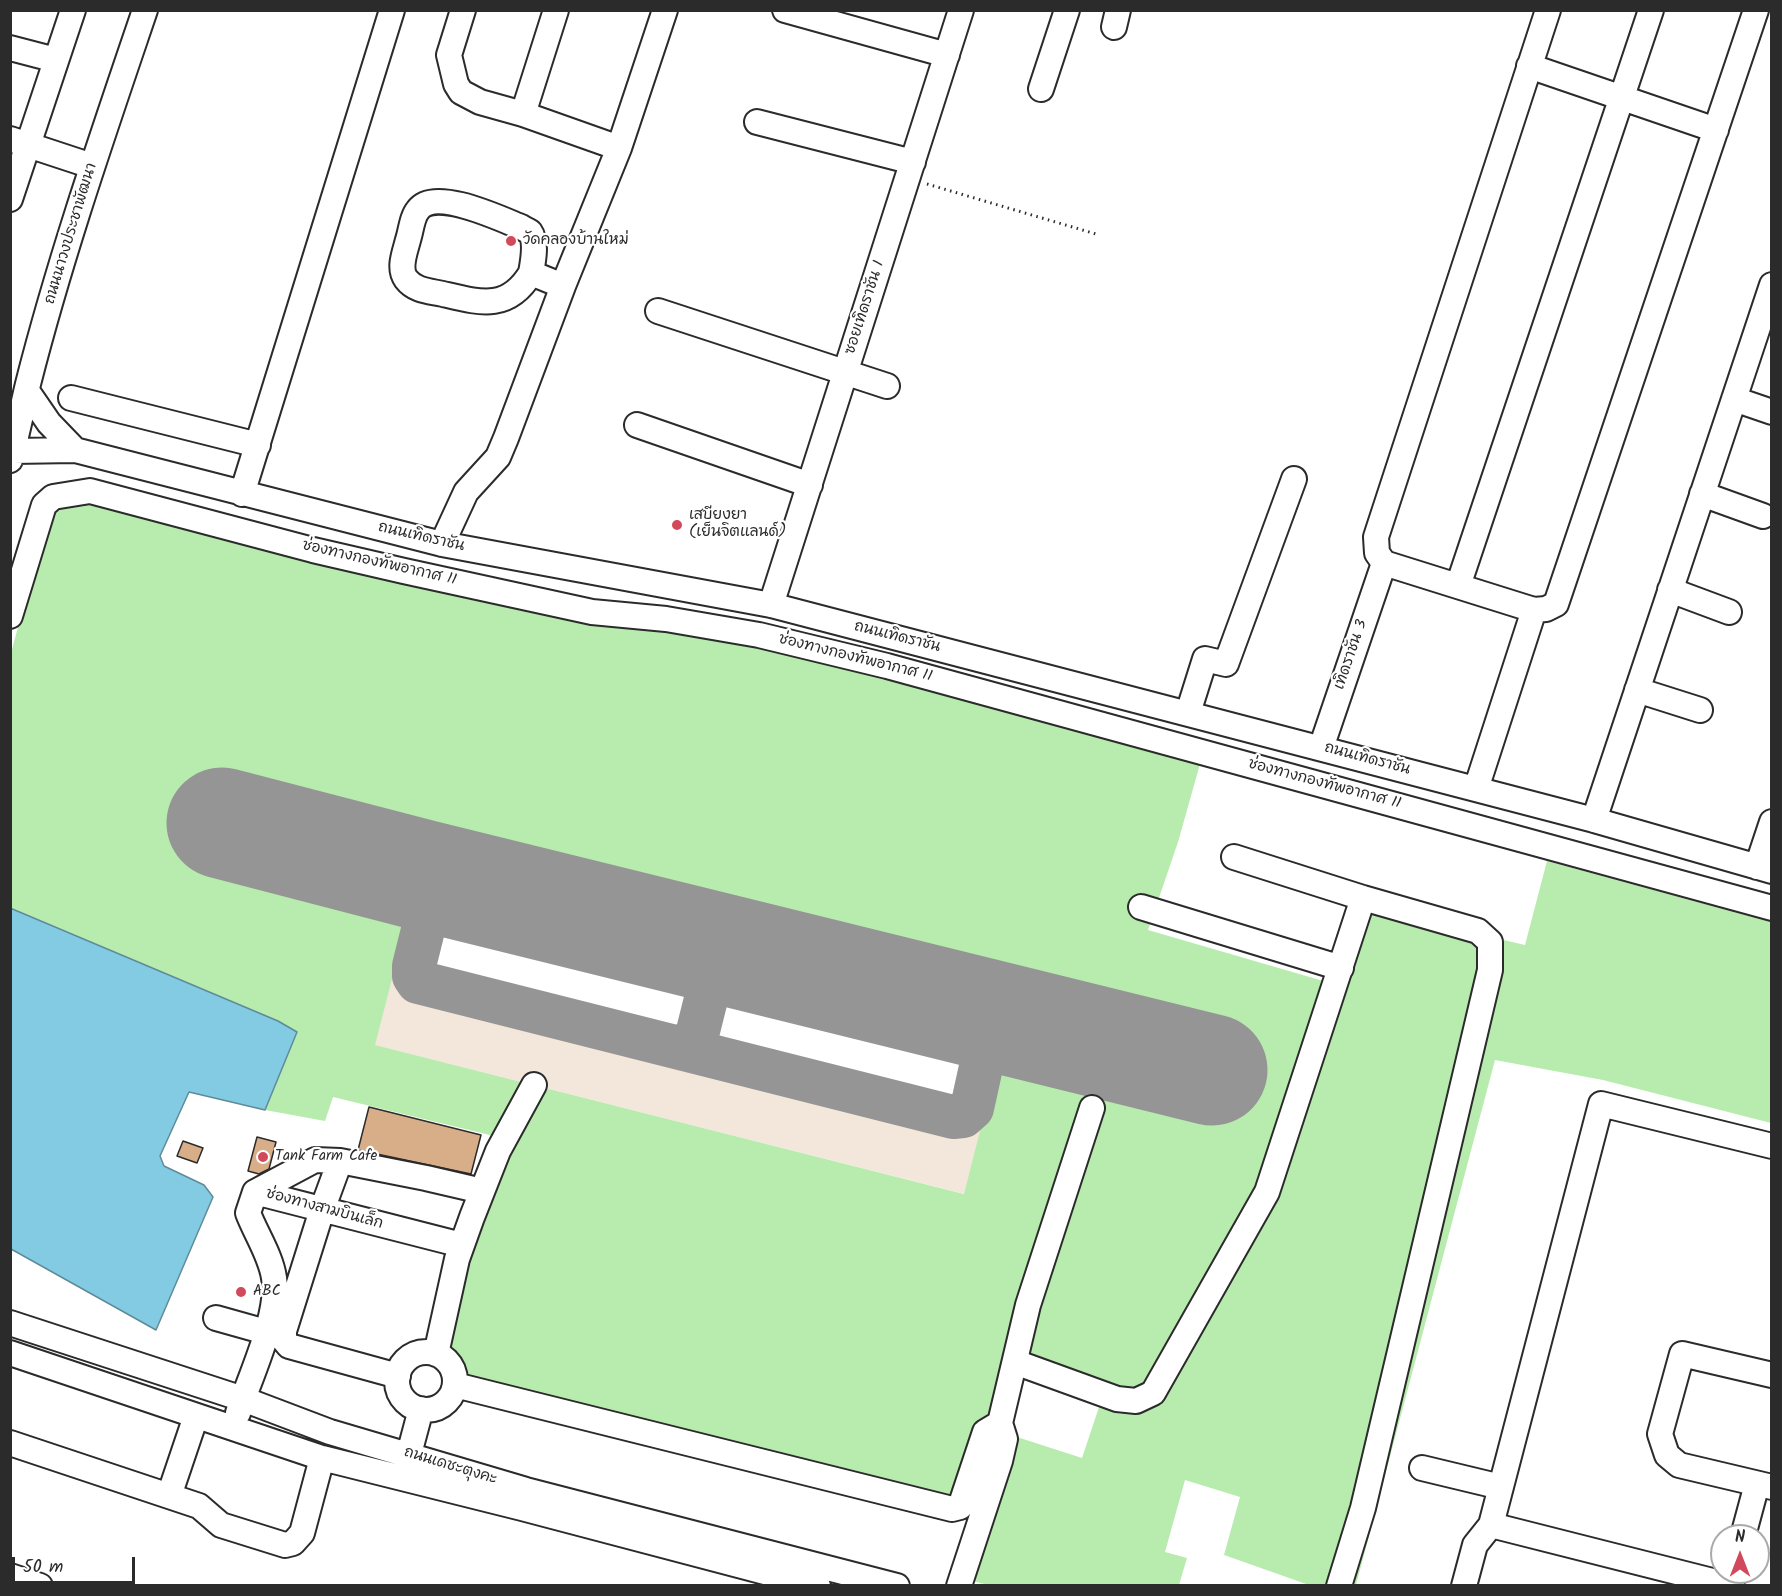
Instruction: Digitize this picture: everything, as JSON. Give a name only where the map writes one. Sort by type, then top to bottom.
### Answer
[{"type":"street","points":[[10,199],[20,142],[56,60],[72,10]]},
{"type":"street","name":"ถนนนาวงประชาพัฒนา","points":[[12,455],[21,386],[145,10]]},
{"type":"street","points":[[242,494],[392,10]]},
{"type":"street","points":[[463,10],[449,54],[456,84],[461,92],[480,102],[523,114],[619,148]]},
{"type":"street","points":[[523,114],[556,10]]},
{"type":"street","points":[[442,544],[466,492],[498,457],[502,448],[563,286],[619,148],[665,10]]},
{"type":"street","points":[[785,10],[947,55]]},
{"type":"street","name":"ซอยเทิดราชัน 1","points":[[771,605],[961,10]]},
{"type":"street","points":[[1041,89],[1067,10]]},
{"type":"street","points":[[1548,10],[1376,537],[1377,553],[1384,563],[1534,610],[1546,609],[1556,604],[1756,10]]},
{"type":"street","points":[[1458,586],[1651,10]]},
{"type":"street","points":[[10,48],[56,60]]},
{"type":"street","points":[[1529,66],[1716,130]]},
{"type":"street","points":[[757,122],[910,170]]},
{"type":"street","points":[[20,142],[92,166]]},
{"type":"street","points":[[427,203],[460,203],[530,232],[533,257],[531,273],[524,286],[512,296],[496,302],[478,303],[414,288],[405,278],[402,270],[418,209],[427,203]]},
{"type":"street","points":[[531,273],[563,286]]},
{"type":"street","points":[[1594,820],[1734,399],[1770,298]]},
{"type":"street","points":[[658,311],[887,386]]},
{"type":"street","points":[[21,386],[49,423],[75,450]]},
{"type":"street","points":[[71,398],[258,446]]},
{"type":"street","points":[[1734,399],[1772,412]]},
{"type":"street","points":[[637,425],[810,485]]},
{"type":"street","name":"ถนนเทิดราชัน","points":[[12,455],[75,450],[442,544],[771,605],[1594,820],[1764,869]]},
{"type":"street","points":[[1188,713],[1205,659],[1226,664],[1294,479]]},
{"type":"street","name":"ช่องทางกองทัพอากาศ 11","points":[[10,616],[44,505],[53,497],[90,491],[313,550],[404,571],[592,612],[666,619],[759,635],[887,666],[1772,908]]},
{"type":"street","points":[[1702,494],[1763,516]]},
{"type":"street","name":"เทิดราชัน 3","points":[[1321,748],[1384,563]]},
{"type":"street","points":[[1670,590],[1729,612]]},
{"type":"street","points":[[1476,789],[1534,610]]},
{"type":"street","points":[[1637,690],[1700,710]]},
{"type":"street","points":[[1764,869],[1772,822]]},
{"type":"street","points":[[1234,857],[1478,931],[1490,942],[1490,970],[1363,1508],[1339,1586]]},
{"type":"street","points":[[1015,1362],[1117,1399],[1136,1401],[1153,1393],[1267,1192],[1364,897]]},
{"type":"street","points":[[1141,907],[1341,968]]},
{"type":"street","points":[[436,1354],[462,1245],[498,1151],[534,1085]]},
{"type":"street","points":[[1464,1586],[1475,1545],[1491,1526],[1601,1104],[1772,1146]]},
{"type":"street","points":[[959,1586],[1000,1461],[1005,1439],[1000,1423],[1028,1305],[1092,1108]]},
{"type":"street","points":[[255,1192],[315,1160],[340,1161],[482,1191]]},
{"type":"street","points":[[340,1161],[284,1331],[284,1340],[289,1346],[398,1376]]},
{"type":"street","name":"ช่องทางสามบินเล็ก","points":[[233,1429],[275,1299],[274,1278],[248,1213],[255,1192],[462,1245]]},
{"type":"street","points":[[216,1318],[266,1332]]},
{"type":"street","name":"ถนนเดชะตุงคะ","points":[[10,1323],[243,1399],[330,1432],[526,1490],[897,1586]]},
{"type":"street","name":"ถนนเดชะตุงคะ","points":[[10,1353],[322,1458],[818,1586]]},
{"type":"street","points":[[416,1354],[436,1354],[449,1363],[455,1378],[455,1386],[446,1401],[439,1407],[421,1409],[405,1401],[397,1385],[398,1376],[401,1366],[407,1359],[416,1354]]},
{"type":"street","points":[[1748,1524],[1764,1485],[1679,1465],[1667,1455],[1660,1434],[1682,1354],[1772,1375]]},
{"type":"street","points":[[455,1386],[952,1509],[960,1507],[964,1499],[985,1432],[1000,1423]]},
{"type":"street","points":[[409,1454],[421,1409]]},
{"type":"street","points":[[169,1496],[196,1416]]},
{"type":"street","points":[[10,1443],[199,1506],[221,1525],[285,1545],[293,1543],[302,1533],[322,1458]]},
{"type":"street","points":[[1422,1468],[1501,1487]]},
{"type":"street","points":[[1491,1526],[1730,1585]]},
{"type":"street","points":[[10,1576],[40,1586]]},
{"type":"path","points":[[910,170],[1096,234]]},
{"type":"shaded area","points":[[412,901],[442,909],[426,972],[680,1036],[697,972],[729,980],[714,1040],[951,1100],[966,1038],[1001,1048],[965,1194],[374,1045]]},
{"type":"green space","points":[[83,501],[611,622],[834,660],[1200,764],[1178,842],[1148,930],[1344,987],[1368,912],[1383,912],[1525,945],[1547,861],[1771,922],[1771,1123],[1603,1080],[1495,1060],[1356,1585],[1309,1585],[1224,1555],[1240,1497],[1185,1480],[1165,1552],[1187,1558],[1179,1585],[988,1585],[973,1581],[1017,1437],[1082,1458],[1107,1383],[1008,1351],[976,1504],[850,1470],[471,1378],[455,1357],[448,1339],[461,1273],[491,1182],[541,1087],[964,1194],[1001,1048],[1214,1101],[1229,1043],[218,791],[202,849],[412,901],[375,1045],[525,1083],[494,1136],[333,1097],[325,1121],[265,1110],[297,1032],[278,1021],[11,908],[11,653],[46,523],[62,508]]},
{"type":"water","points":[[10,908],[278,1021],[297,1032],[265,1110],[189,1092],[160,1156],[164,1166],[204,1185],[213,1197],[156,1330],[11,1249]]},
{"type":"building","points":[[369,1107],[481,1135],[471,1174],[358,1150]]},
{"type":"building","points":[[257,1137],[276,1142],[269,1169],[259,1174],[248,1171]]},
{"type":"building","points":[[183,1141],[203,1148],[197,1163],[177,1156]]},
{"type":"taxiway","points":[[422,875],[430,889],[430,902],[414,966],[414,976],[418,982],[953,1117],[963,1116],[972,1108],[988,1035],[991,1030],[1010,1020]]},
{"type":"taxiway","points":[[683,1049],[697,1035],[715,963],[730,951]]},
{"type":"runway","points":[[222,823],[422,875],[1212,1070]]},
{"type":"place","name":"วัดคลองบ้านใหม่","points":[[511,241]]},
{"type":"place","name":"เสบียงยา (เย็นจิตแลนด์)","points":[[677,525]]},
{"type":"place","name":"Tank Farm Cafe","points":[[263,1157]]},
{"type":"place","name":"ABC","points":[[241,1292]]}]
